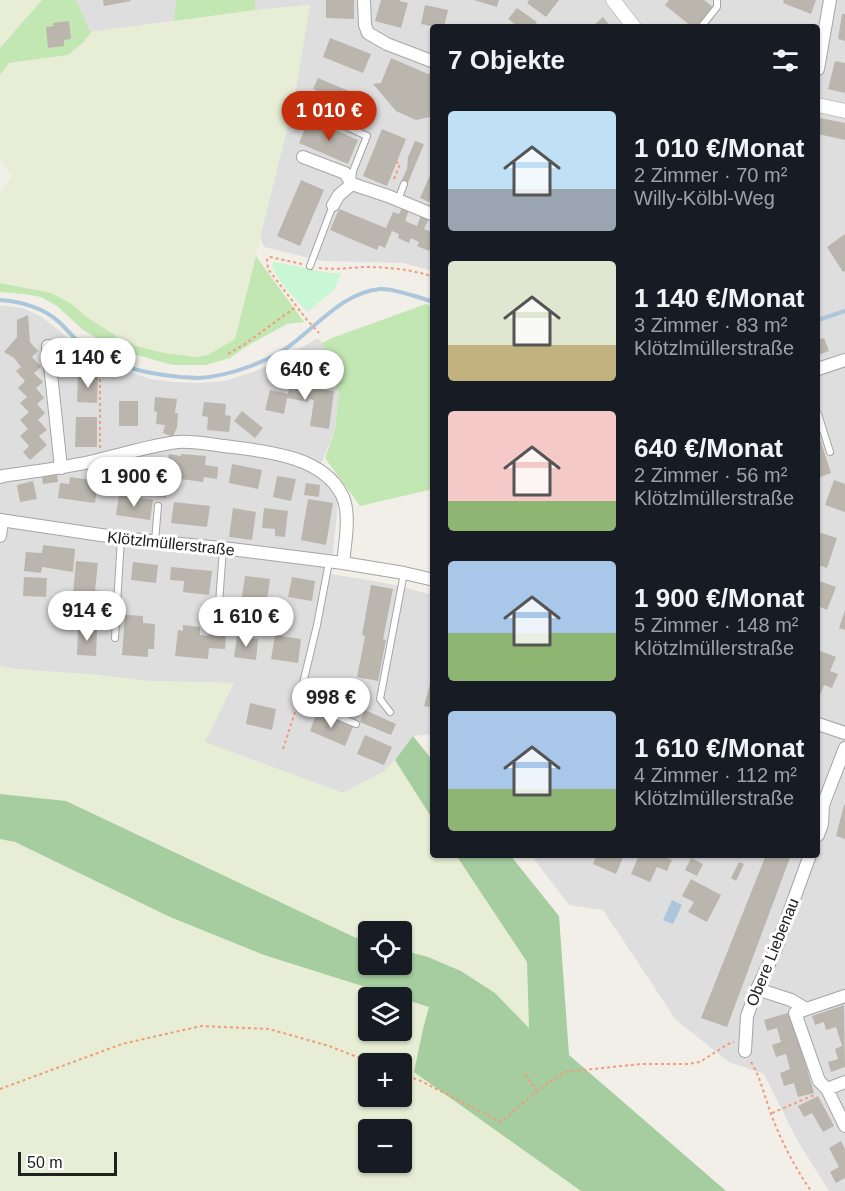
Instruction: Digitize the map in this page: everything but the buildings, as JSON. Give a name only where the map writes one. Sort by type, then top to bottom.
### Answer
[{"type":"street","points":[[364,0],[365,25],[368,33],[387,44],[430,60]]},
{"type":"street","points":[[613,0],[632,24]]},
{"type":"street","points":[[820,58],[830,0]]},
{"type":"street","points":[[820,105],[845,111]]},
{"type":"street","points":[[303,157],[345,174],[352,184],[430,213]]},
{"type":"street","points":[[333,205],[339,195],[352,184]]},
{"type":"street","points":[[48,346],[61,468]]},
{"type":"street","points":[[820,368],[845,360]]},
{"type":"street","points":[[0,477],[61,468],[139,449],[182,442],[265,452],[294,459],[321,471],[342,495],[346,508],[343,563]]},
{"type":"street","points":[[0,536],[1,520]]},
{"type":"street","name":"Klötzlmüllerstraße","points":[[1,520],[121,538],[343,563],[430,579]]},
{"type":"street","points":[[820,725],[845,733]]},
{"type":"street","points":[[820,830],[823,805],[845,748]]},
{"type":"street","name":"Obere Liebenau","points":[[745,1052],[747,1016],[775,951],[809,858]]},
{"type":"street","points":[[757,989],[791,1000],[806,1009]]},
{"type":"street","points":[[845,996],[795,1012],[819,1081],[827,1089],[845,1126]]},
{"type":"street","points":[[827,1089],[845,1082]]},
{"type":"lane","points":[[703,24],[717,7],[717,0]]},
{"type":"lane","points":[[330,128],[334,121],[368,136],[353,171],[352,184]]},
{"type":"lane","points":[[393,198],[404,184]]},
{"type":"lane","points":[[310,266],[333,205]]},
{"type":"lane","points":[[820,420],[830,452]]},
{"type":"lane","points":[[155,541],[158,506]]},
{"type":"lane","points":[[115,638],[121,538]]},
{"type":"lane","points":[[217,631],[223,548]]},
{"type":"lane","points":[[329,562],[299,700],[356,724]]},
{"type":"lane","points":[[390,712],[380,699],[404,573]]},
{"type":"path","points":[[393,198],[400,164],[396,162]]},
{"type":"path","points":[[319,333],[268,269],[267,259],[270,257],[333,270],[384,267],[430,276]]},
{"type":"path","points":[[228,354],[297,306]]},
{"type":"path","points":[[99,460],[100,377]]},
{"type":"path","points":[[283,749],[299,700]]},
{"type":"path","points":[[0,1089],[122,1044],[201,1026],[268,1029],[329,1046],[358,1057]]},
{"type":"path","points":[[412,1078],[501,1122],[537,1091],[564,1072],[640,1064],[700,1062],[728,1044],[746,1038]]},
{"type":"path","points":[[745,1052],[759,1075],[771,1113],[796,1169],[811,1191]]},
{"type":"path","points":[[525,1074],[537,1091]]},
{"type":"path","points":[[771,1113],[827,1089]]},
{"type":"shaded area","points":[[76,0],[176,0],[174,21],[91,32]]},
{"type":"shaded area","points":[[255,0],[845,0],[845,1191],[829,1191],[797,1140],[764,1074],[729,1062],[676,1020],[603,910],[569,905],[533,858],[820,858],[820,24],[430,24],[430,270],[403,263],[322,261],[264,247],[260,237],[294,100],[309,5],[255,10]]},
{"type":"shaded area","points":[[0,305],[23,308],[42,317],[84,351],[114,366],[150,379],[174,382],[225,381],[278,361],[318,338],[322,343],[339,393],[335,430],[316,476],[332,490],[338,502],[331,574],[385,583],[430,594],[430,734],[413,736],[383,772],[343,793],[204,742],[233,683],[149,681],[0,666]]},
{"type":"green space","points":[[0,0],[42,0],[0,48]]},
{"type":"green space","points":[[42,0],[76,0],[91,32],[84,42],[68,55],[9,63],[0,75],[0,48]]},
{"type":"green space","points":[[176,0],[255,0],[255,10],[174,21]]},
{"type":"green space","points":[[310,5],[294,100],[235,340],[208,355],[195,357],[164,353],[136,346],[116,336],[85,316],[72,304],[51,293],[0,283],[0,192],[12,176],[0,157],[0,75],[9,63],[68,55],[84,42],[91,32]]},
{"type":"green space","points":[[256,256],[304,322],[287,324],[230,358],[206,365],[173,365],[116,349],[83,330],[57,306],[41,297],[0,292],[0,283],[51,293],[72,304],[85,316],[116,336],[136,346],[195,357],[208,355],[235,339]]},
{"type":"green space","points":[[275,262],[328,273],[341,273],[335,289],[307,312],[277,276],[272,264]]},
{"type":"green space","points":[[426,304],[430,306],[430,490],[360,506],[325,458],[335,430],[339,393],[322,343]]},
{"type":"green space","points":[[0,666],[149,681],[234,683],[205,742],[343,793],[383,772],[395,760],[430,815],[430,858],[458,858],[527,962],[529,1029],[495,993],[461,971],[412,953],[412,921],[358,921],[358,938],[354,937],[66,801],[0,794]]},
{"type":"green space","points":[[413,736],[430,757],[430,815],[395,760]]},
{"type":"green space","points":[[0,794],[66,801],[358,938],[358,975],[412,975],[412,953],[428,957],[461,971],[495,993],[529,1028],[527,962],[458,858],[512,858],[559,916],[569,1055],[726,1191],[581,1191],[414,1072],[429,1007],[412,1002],[412,987],[366,987],[264,955],[170,917],[15,842],[0,839]]},
{"type":"green space","points":[[0,839],[15,842],[170,917],[264,955],[368,987],[358,987],[358,1041],[412,1041],[412,1001],[430,1007],[423,1029],[415,1072],[581,1191],[0,1191]]},
{"type":"water","points":[[672,900],[682,905],[673,924],[663,920]]},
{"type":"waterway","points":[[0,300],[39,309],[53,317],[85,347],[110,361],[156,374],[199,378],[237,371],[275,355],[345,301],[368,291],[392,290],[430,301]]},
{"type":"waterway","points":[[820,319],[845,311]]}]
